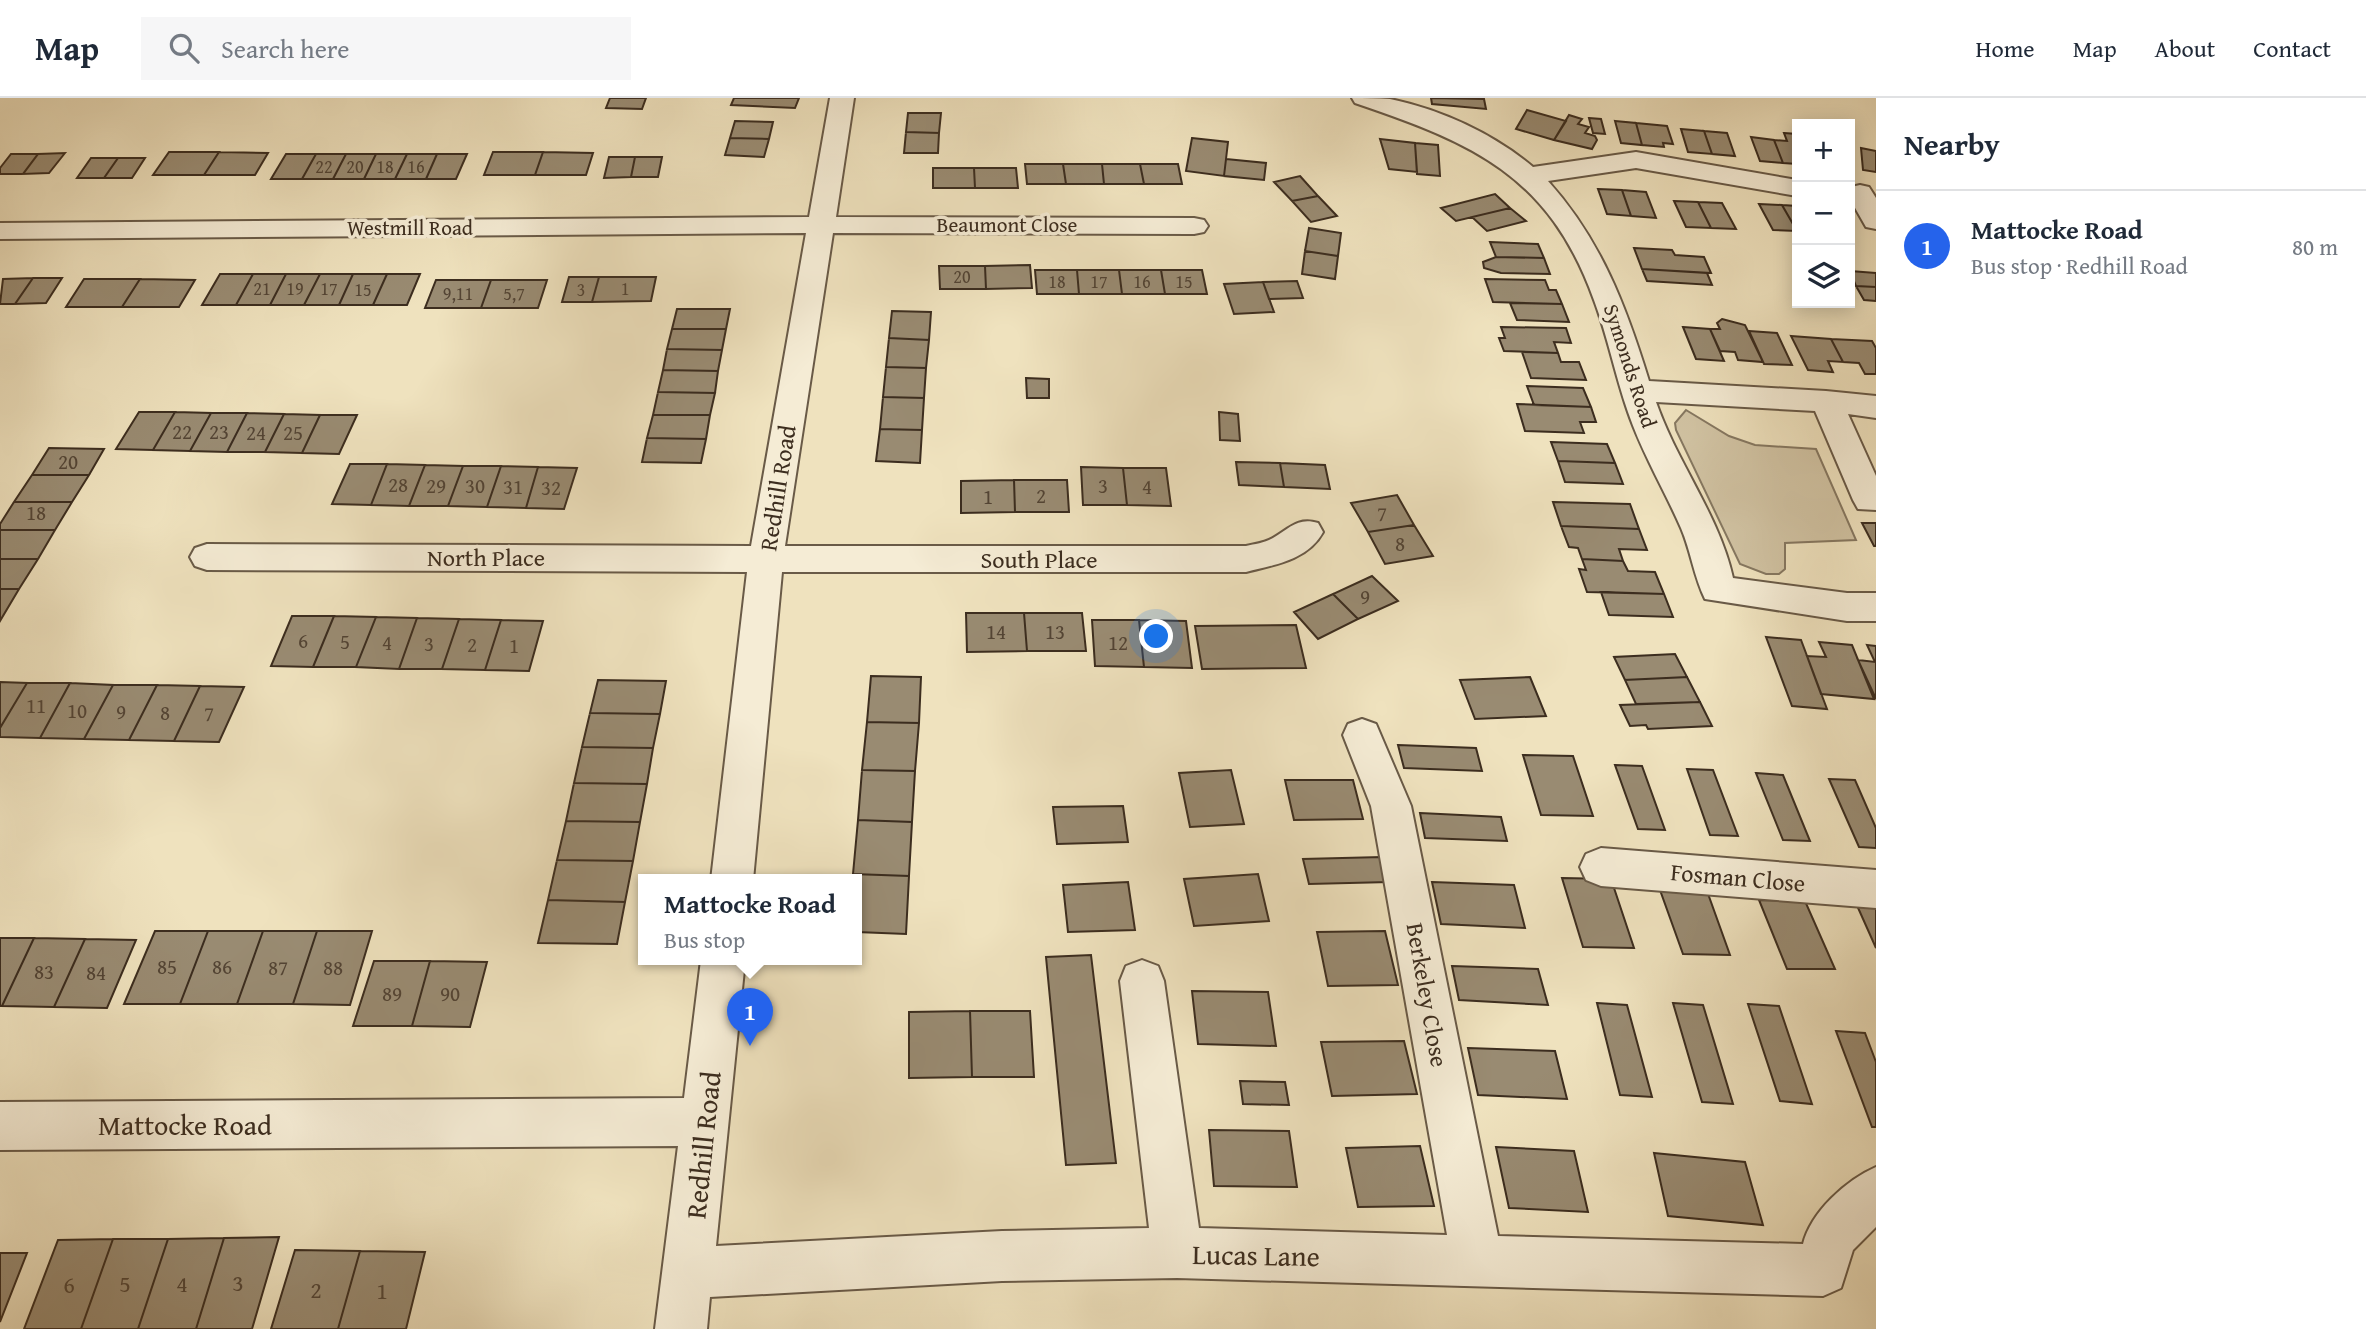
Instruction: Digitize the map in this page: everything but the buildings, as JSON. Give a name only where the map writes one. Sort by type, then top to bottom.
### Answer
[{"type":"street","name":"Redhill Road","points":[[733,874],[766,558],[842,98]]},
{"type":"street","name":"Symonds Road","points":[[1364,98],[1418,116],[1505,157],[1551,202],[1583,247],[1608,297],[1650,430],[1704,539],[1718,589],[1847,607],[1876,607]]},
{"type":"street","points":[[1526,176],[1636,160],[1792,187]]},
{"type":"street","points":[[1862,193],[1876,221]]},
{"type":"street","name":"Beaumont Close","points":[[820,225],[1194,226]]},
{"type":"street","name":"Westmill Road","points":[[0,231],[820,225]]},
{"type":"street","points":[[1637,391],[1826,401],[1876,407]]},
{"type":"street","points":[[1826,401],[1870,500]]},
{"type":"street","name":"South Place","points":[[766,558],[1132,561],[1246,559],[1282,550],[1306,532]]},
{"type":"street","name":"North Place","points":[[207,557],[766,558]]},
{"type":"street","name":"Berkeley Close","points":[[1362,735],[1391,806],[1477,1260]]},
{"type":"street","name":"Fosman Close","points":[[1601,867],[1876,889]]},
{"type":"street","name":"Redhill Road","points":[[681,1329],[722,965]]},
{"type":"street","points":[[1142,981],[1177,1253]]},
{"type":"street","name":"Mattocke Road","points":[[0,1126],[706,1122]]},
{"type":"street","name":"Lucas Lane","points":[[688,1273],[1002,1256],[1177,1253],[1823,1270],[1830,1237],[1876,1192]]},
{"type":"shaded area","points":[[1686,410],[1729,436],[1755,445],[1816,449],[1856,540],[1785,543],[1785,569],[1779,574],[1766,574],[1740,564],[1676,430],[1675,423]]},
{"type":"place","name":"Mattocke Road","points":[[750,1046]]}]
